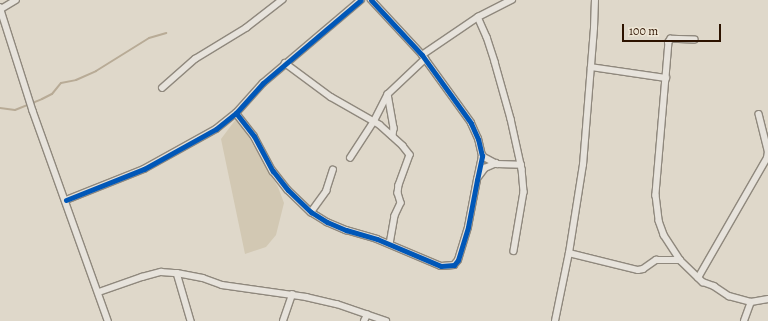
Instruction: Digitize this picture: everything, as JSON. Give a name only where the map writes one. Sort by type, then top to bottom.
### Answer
[{"type":"street","points":[[16,0],[0,8],[28,97],[99,292],[108,321]]},
{"type":"street","points":[[162,88],[195,59],[246,28],[282,0]]},
{"type":"street","points":[[66,200],[97,189],[144,169],[216,130],[236,113],[251,95],[285,63],[361,0]]},
{"type":"street","points":[[236,113],[254,136],[273,171],[288,190],[311,212],[339,228],[390,244],[441,266],[454,265],[458,260],[468,227],[482,156],[478,139],[471,123],[424,57],[371,0]]},
{"type":"street","points":[[350,158],[374,121],[388,94],[424,57],[478,17],[512,0]]},
{"type":"street","points":[[555,321],[568,253],[582,165],[591,67],[595,0]]},
{"type":"street","points":[[478,17],[487,37],[495,62],[511,119],[521,165],[524,192],[514,251]]},
{"type":"street","points":[[695,40],[670,39],[669,42],[656,195],[660,221],[664,235],[680,260],[703,282],[714,286],[729,296],[751,302],[768,299]]},
{"type":"street","points":[[285,63],[332,97],[374,121],[393,136],[410,155],[399,185],[398,193],[401,203],[395,216],[390,244]]},
{"type":"street","points":[[591,67],[666,78]]},
{"type":"street","points":[[388,94],[389,110],[394,128],[393,136]]},
{"type":"street","points":[[698,278],[767,158],[768,152],[759,114]]},
{"type":"street","points":[[482,156],[496,163],[521,165]]},
{"type":"street","points":[[478,176],[485,168],[496,163]]},
{"type":"street","points":[[311,212],[326,191],[333,170]]},
{"type":"street","points":[[568,253],[638,270],[643,269],[656,260],[680,260]]},
{"type":"street","points":[[99,292],[161,272],[177,273],[203,278],[222,285],[292,295],[337,304],[386,321]]},
{"type":"street","points":[[177,273],[191,321]]},
{"type":"street","points":[[283,321],[292,295]]},
{"type":"street","points":[[744,321],[751,302]]},
{"type":"street","points":[[364,321],[367,315]]},
{"type":"shaded area","points":[[236,119],[247,134],[278,187],[284,203],[276,235],[266,247],[245,254],[221,139]]},
{"type":"waterway","points":[[0,108],[15,110],[42,99],[52,94],[61,83],[76,80],[96,71],[149,38],[166,33]]},
{"type":"cycle path","points":[[66,200],[144,169],[216,129],[236,113],[263,83],[361,0]]},
{"type":"cycle path","points":[[236,113],[254,136],[273,171],[288,190],[311,212],[327,222],[346,230],[377,239],[441,266],[454,265],[458,260],[468,227],[482,156],[478,139],[471,123],[422,55],[371,0]]}]
